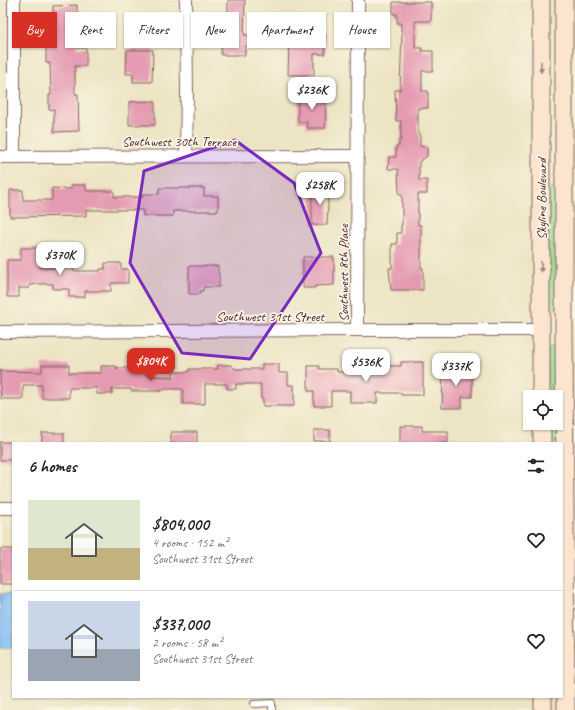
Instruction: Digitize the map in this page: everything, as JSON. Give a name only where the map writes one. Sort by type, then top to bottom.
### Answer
[{"type":"street","points":[[14,0],[14,157]]},
{"type":"street","points":[[186,0],[186,156]]},
{"type":"street","name":"Southwest 8th Place","points":[[358,0],[358,330]]},
{"type":"street","name":"Skyline Boulevard","points":[[541,0],[541,390]]},
{"type":"street","name":"Skyline Boulevard","points":[[564,0],[569,174],[564,330],[567,506],[566,710]]},
{"type":"street","name":"Southwest 30th Terrace","points":[[0,157],[358,156]]},
{"type":"street","points":[[541,174],[569,174]]},
{"type":"street","points":[[541,330],[564,330]]},
{"type":"street","name":"Southwest 31st Street","points":[[0,332],[541,330]]},
{"type":"street","points":[[542,430],[542,442]]},
{"type":"street","points":[[0,508],[12,508]]},
{"type":"street","points":[[543,698],[543,710]]},
{"type":"lane","points":[[254,704],[272,703],[272,710]]},
{"type":"highlighted area","points":[[235,140],[294,183],[321,253],[250,359],[182,353],[130,263],[144,171]]},
{"type":"green space","points":[[550,188],[556,188],[558,305],[555,310],[548,299],[548,191]]},
{"type":"green space","points":[[554,346],[557,350],[557,390],[548,390],[547,353],[551,347]]},
{"type":"green space","points":[[548,430],[558,430],[558,442],[548,442]]},
{"type":"water","points":[[0,594],[12,594],[12,648],[0,648]]},
{"type":"building","points":[[228,0],[245,0],[244,35],[247,35],[247,46],[245,46],[245,55],[221,55],[221,48],[239,48],[239,12],[228,12]]},
{"type":"building","points":[[393,2],[431,2],[431,21],[415,21],[415,48],[422,48],[422,51],[433,51],[433,71],[422,71],[422,91],[428,91],[428,108],[418,108],[418,134],[420,134],[420,146],[427,147],[427,156],[419,162],[419,180],[427,180],[427,194],[418,194],[418,225],[421,225],[421,268],[423,268],[423,290],[391,290],[389,268],[392,268],[392,244],[397,244],[397,233],[401,233],[402,225],[402,194],[399,194],[398,169],[388,169],[389,157],[396,157],[396,146],[399,146],[399,140],[401,140],[401,121],[396,121],[395,90],[400,90],[402,31],[401,23],[397,23],[397,14],[393,14]]},
{"type":"building","points":[[77,5],[77,12],[65,12],[65,48],[86,48],[86,66],[75,66],[75,94],[78,94],[79,131],[54,132],[54,109],[49,110],[49,95],[51,95],[50,63],[46,63],[46,48],[57,48],[57,12],[53,12],[53,6]]},
{"type":"building","points":[[289,48],[325,48],[325,54],[314,54],[314,75],[288,75]]},
{"type":"building","points":[[127,50],[153,50],[152,82],[133,82],[133,74],[126,74]]},
{"type":"building","points":[[298,96],[326,97],[325,128],[307,128],[307,122],[298,122]]},
{"type":"building","points":[[155,101],[155,125],[129,125],[129,102]]},
{"type":"building","points":[[71,185],[86,185],[86,191],[114,191],[114,197],[143,197],[143,194],[159,194],[159,188],[204,188],[204,196],[218,196],[218,211],[173,211],[173,216],[143,216],[143,210],[86,210],[86,216],[10,217],[10,190],[23,190],[23,200],[52,200],[52,188],[71,189]]},
{"type":"building","points":[[312,188],[327,188],[327,225],[312,225]]},
{"type":"building","points":[[21,248],[40,248],[40,268],[73,268],[73,271],[100,271],[100,269],[105,269],[105,263],[121,263],[121,269],[128,269],[128,283],[111,283],[111,291],[85,291],[85,297],[69,297],[69,289],[53,289],[53,284],[34,284],[29,285],[29,288],[19,288],[19,297],[7,297],[7,260],[21,260]]},
{"type":"building","points":[[303,257],[334,257],[334,285],[303,288]]},
{"type":"building","points":[[189,266],[218,266],[219,287],[203,287],[203,291],[200,291],[200,294],[189,294]]},
{"type":"building","points":[[401,362],[423,362],[423,395],[377,393],[377,403],[350,403],[350,391],[331,391],[331,406],[314,406],[314,391],[308,391],[308,366],[319,366],[319,369],[337,369],[337,372],[360,372],[372,371],[372,366],[401,366]]},
{"type":"building","points":[[262,364],[279,364],[279,373],[288,373],[288,385],[294,385],[294,406],[263,406],[263,399],[261,399],[261,384],[236,384],[236,389],[227,389],[227,384],[205,384],[205,404],[183,404],[183,389],[131,391],[131,389],[112,389],[112,394],[97,394],[97,388],[69,388],[69,398],[42,398],[42,385],[23,385],[23,399],[1,399],[0,371],[42,372],[42,365],[69,365],[69,373],[101,373],[101,366],[116,366],[116,368],[146,368],[146,376],[173,377],[173,372],[189,372],[189,369],[218,369],[218,365],[231,365],[235,369],[262,369]]},
{"type":"building","points":[[451,368],[472,368],[472,397],[462,397],[462,408],[442,408],[443,371],[451,371]]},
{"type":"building","points":[[400,426],[422,426],[422,431],[448,431],[448,442],[400,442]]},
{"type":"building","points":[[314,430],[330,430],[330,441],[314,441]]},
{"type":"building","points":[[171,432],[197,432],[197,442],[171,442]]},
{"type":"building","points":[[42,433],[64,433],[64,442],[42,442]]},
{"type":"building","points":[[0,442],[12,442],[12,460],[0,460]]},
{"type":"building","points":[[0,549],[12,549],[12,584],[0,584]]}]
